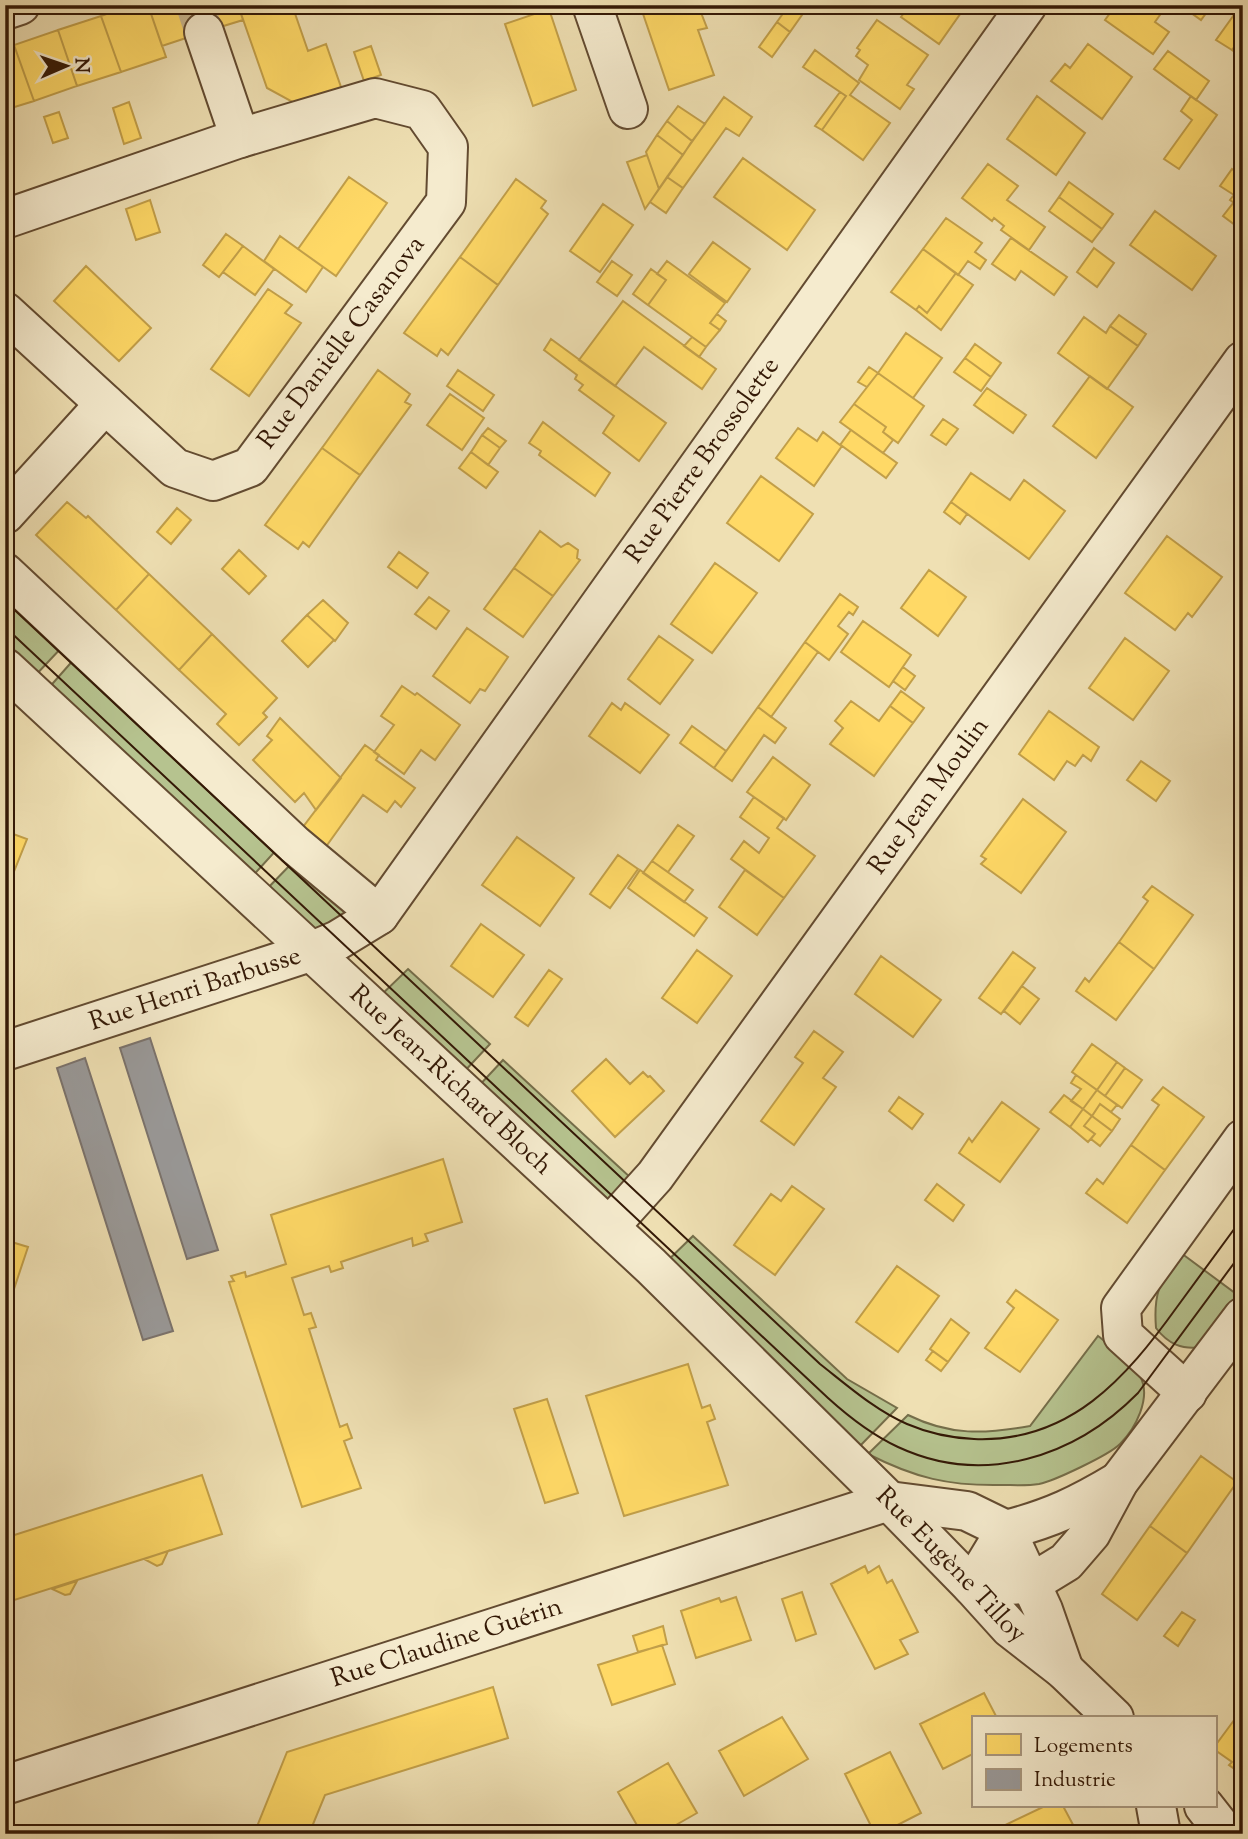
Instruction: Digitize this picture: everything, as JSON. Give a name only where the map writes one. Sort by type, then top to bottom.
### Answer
[{"type":"street","points":[[5,10],[20,5]]},
{"type":"street","points":[[592,5],[628,109]]},
{"type":"street","name":"Rue Pierre Brossolette","points":[[379,915],[1027,5]]},
{"type":"street","points":[[204,32],[240,138]]},
{"type":"street","name":"Rue Danielle Casanova","points":[[5,219],[240,138],[375,98],[422,110],[448,147],[446,202],[250,467],[213,481],[175,468],[5,312]]},
{"type":"street","name":"Rue Jean Moulin","points":[[609,1227],[655,1176],[1243,361]]},
{"type":"street","points":[[5,514],[105,404]]},
{"type":"street","points":[[5,573],[295,845],[379,915]]},
{"type":"street","name":"Rue Jean-Richard Bloch","points":[[5,668],[609,1227],[889,1501]]},
{"type":"street","name":"Rue Henri Barbusse","points":[[5,1051],[310,951],[338,940],[379,915]]},
{"type":"street","points":[[1187,1393],[1123,1335],[1121,1308],[1243,1139]]},
{"type":"street","points":[[972,1586],[1030,1584],[1066,1562],[1091,1533],[1119,1481],[1243,1317]]},
{"type":"street","points":[[972,1586],[1006,1530],[1045,1520],[1079,1505],[1119,1481]]},
{"type":"street","name":"Rue Eugène Tilloy","points":[[889,1501],[967,1511],[1006,1530],[1043,1610],[1064,1670]]},
{"type":"street","name":"Rue Eugène Tilloy","points":[[889,1501],[1010,1628],[1064,1670],[1112,1716]]},
{"type":"street","name":"Rue Claudine Guérin","points":[[5,1785],[889,1501]]},
{"type":"street","points":[[1156,1808],[1161,1834]]},
{"type":"street","points":[[1206,1808],[1226,1834]]},
{"type":"green space","points":[[5,590],[64,645],[32,679],[5,654]]},
{"type":"green space","points":[[76,657],[279,847],[249,880],[46,691]]},
{"type":"green space","points":[[295,860],[354,917],[311,931],[263,893]]},
{"type":"green space","points":[[408,969],[490,1044],[461,1075],[376,1000]]},
{"type":"green space","points":[[503,1060],[632,1179],[609,1200],[599,1202],[475,1090]]},
{"type":"green space","points":[[693,1236],[847,1379],[897,1408],[856,1450],[660,1268]]},
{"type":"green space","points":[[1181,1253],[1243,1299],[1202,1347],[1176,1345],[1156,1328],[1157,1295]]},
{"type":"green space","points":[[1098,1336],[1132,1364],[1140,1376],[1144,1394],[1140,1413],[1126,1438],[1114,1449],[1093,1461],[1039,1484],[982,1485],[948,1482],[917,1475],[868,1454],[908,1415],[953,1430],[983,1432],[1030,1426]]},
{"type":"building: Logements","points":[[131,5],[148,5],[166,57],[121,72],[101,16]]},
{"type":"building: Logements","points":[[148,5],[195,5],[204,32],[162,46]]},
{"type":"building: Logements","points":[[195,5],[238,5],[243,20],[204,32]]},
{"type":"building: Logements","points":[[238,5],[292,5],[308,51],[326,44],[342,90],[298,105],[267,88]]},
{"type":"building: Logements","points":[[640,5],[698,5],[707,28],[698,30],[714,75],[669,90]]},
{"type":"building: Logements","points":[[789,5],[809,5],[790,32],[777,22]]},
{"type":"building: Logements","points":[[910,5],[965,7],[939,44],[901,17]]},
{"type":"building: Logements","points":[[1116,5],[1167,5],[1155,22],[1169,32],[1153,54],[1105,20]]},
{"type":"building: Logements","points":[[1180,5],[1212,5],[1201,20]]},
{"type":"building: Logements","points":[[1241,5],[1243,35],[1232,50],[1216,40]]},
{"type":"building: Logements","points":[[549,9],[576,90],[533,106],[505,24]]},
{"type":"building: Logements","points":[[101,16],[121,72],[77,86],[58,30]]},
{"type":"building: Logements","points":[[877,20],[928,55],[907,85],[914,89],[900,109],[859,80],[868,65],[856,56],[860,50],[857,48]]},
{"type":"building: Logements","points":[[777,22],[790,32],[772,57],[759,47]]},
{"type":"building: Logements","points":[[58,30],[77,86],[34,101],[14,45]]},
{"type":"building: Logements","points":[[1243,35],[1243,58],[1232,50]]},
{"type":"building: Logements","points":[[1088,44],[1132,77],[1102,119],[1051,81],[1065,64],[1070,68]]},
{"type":"building: Logements","points":[[14,45],[34,101],[5,110],[5,48]]},
{"type":"building: Logements","points":[[371,46],[381,75],[364,81],[354,52]]},
{"type":"building: Logements","points":[[815,50],[859,83],[850,95],[890,123],[863,160],[822,130],[846,96],[803,67]]},
{"type":"building: Logements","points":[[1168,51],[1209,81],[1196,100],[1154,69]]},
{"type":"building: Logements","points":[[840,92],[846,96],[822,130],[815,126]]},
{"type":"building: Logements","points":[[1037,96],[1085,133],[1056,175],[1007,139]]},
{"type":"building: Logements","points":[[1191,96],[1217,115],[1179,169],[1164,159],[1192,120],[1181,111]]},
{"type":"building: Logements","points":[[724,97],[752,117],[739,136],[726,128],[683,188],[667,177]]},
{"type":"building: Logements","points":[[129,102],[141,138],[124,144],[113,108]]},
{"type":"building: Logements","points":[[678,106],[705,124],[692,141],[667,121]]},
{"type":"building: Logements","points":[[59,112],[68,138],[53,143],[44,117]]},
{"type":"building: Logements","points":[[667,121],[692,141],[683,155],[657,135]]},
{"type":"building: Logements","points":[[657,135],[683,155],[659,189],[646,152]]},
{"type":"building: Logements","points":[[647,155],[659,189],[645,209],[627,162]]},
{"type":"building: Logements","points":[[743,158],[815,210],[787,250],[714,197]]},
{"type":"building: Logements","points":[[988,164],[1018,186],[1007,200],[1045,227],[1029,250],[1001,230],[1004,226],[994,218],[992,221],[962,198]]},
{"type":"building: Logements","points":[[1232,169],[1243,177],[1243,183],[1234,195],[1220,186]]},
{"type":"building: Logements","points":[[349,177],[387,203],[336,276],[298,249]]},
{"type":"building: Logements","points":[[667,177],[683,188],[666,213],[650,202]]},
{"type":"building: Logements","points":[[516,179],[546,201],[541,208],[548,214],[498,285],[460,257]]},
{"type":"building: Logements","points":[[1069,182],[1113,214],[1102,229],[1059,197]]},
{"type":"building: Logements","points":[[1243,183],[1243,209],[1230,200]]},
{"type":"building: Logements","points":[[1059,197],[1102,229],[1092,242],[1049,211]]},
{"type":"building: Logements","points":[[150,200],[160,232],[136,240],[126,209]]},
{"type":"building: Logements","points":[[1234,202],[1243,209],[1243,231],[1223,216]]},
{"type":"building: Logements","points":[[603,204],[633,225],[600,272],[570,251]]},
{"type":"building: Logements","points":[[1155,211],[1216,256],[1192,290],[1130,245]]},
{"type":"building: Logements","points":[[946,218],[982,243],[975,252],[986,260],[980,269],[968,261],[958,275],[923,249]]},
{"type":"building: Logements","points":[[226,234],[243,246],[219,277],[203,265]]},
{"type":"building: Logements","points":[[280,236],[323,267],[306,292],[264,261]]},
{"type":"building: Logements","points":[[1011,238],[1067,277],[1054,295],[1021,271],[1015,280],[992,264]]},
{"type":"building: Logements","points":[[713,242],[750,269],[727,302],[689,274]]},
{"type":"building: Logements","points":[[243,246],[274,269],[255,295],[223,272]]},
{"type":"building: Logements","points":[[1094,248],[1114,263],[1097,287],[1077,272]]},
{"type":"building: Logements","points":[[923,249],[956,273],[927,313],[919,306],[916,310],[891,292]]},
{"type":"building: Logements","points":[[460,257],[498,285],[448,355],[441,349],[437,356],[404,333]]},
{"type":"building: Logements","points":[[612,261],[632,275],[617,296],[597,282]]},
{"type":"building: Logements","points":[[667,261],[725,303],[710,323],[720,330],[706,347],[648,305],[666,280],[657,274]]},
{"type":"building: Logements","points":[[86,266],[151,328],[119,361],[54,301]]},
{"type":"building: Logements","points":[[651,269],[666,280],[648,305],[633,294]]},
{"type":"building: Logements","points":[[956,273],[973,285],[941,330],[916,310],[919,306],[927,313]]},
{"type":"building: Logements","points":[[268,289],[292,305],[285,313],[301,323],[249,396],[211,369]]},
{"type":"building: Logements","points":[[623,301],[716,369],[702,389],[644,347],[615,386],[579,360]]},
{"type":"building: Logements","points":[[717,314],[726,321],[720,330],[710,323]]},
{"type":"building: Logements","points":[[1119,315],[1146,334],[1138,346],[1110,326]]},
{"type":"building: Logements","points":[[1084,317],[1106,333],[1110,326],[1138,346],[1107,389],[1058,353]]},
{"type":"building: Logements","points":[[906,333],[942,358],[913,398],[878,373]]},
{"type":"building: Logements","points":[[692,337],[706,347],[699,357],[684,346]]},
{"type":"building: Logements","points":[[551,339],[666,423],[639,461],[603,433],[614,416],[579,390],[583,385],[575,379],[577,375],[544,350]]},
{"type":"building: Logements","points":[[975,344],[1001,363],[991,377],[965,358]]},
{"type":"building: Logements","points":[[965,358],[991,377],[981,391],[954,372]]},
{"type":"building: Logements","points":[[869,367],[878,373],[867,387],[858,382]]},
{"type":"building: Logements","points":[[378,370],[410,394],[405,402],[411,405],[360,475],[322,448]]},
{"type":"building: Logements","points":[[458,370],[494,395],[483,411],[447,386]]},
{"type":"building: Logements","points":[[878,373],[924,406],[898,443],[883,432],[886,427],[854,404]]},
{"type":"building: Logements","points":[[1090,376],[1133,407],[1096,458],[1053,426]]},
{"type":"building: Logements","points":[[987,388],[1026,415],[1013,433],[974,405]]},
{"type":"building: Logements","points":[[450,394],[484,418],[462,450],[427,425]]},
{"type":"building: Logements","points":[[854,404],[886,427],[883,432],[893,440],[883,453],[840,422]]},
{"type":"building: Logements","points":[[943,419],[958,429],[946,445],[931,435]]},
{"type":"building: Logements","points":[[543,422],[610,473],[595,496],[539,455],[541,451],[529,443]]},
{"type":"building: Logements","points":[[488,428],[506,441],[500,448],[482,435]]},
{"type":"building: Logements","points":[[798,428],[817,441],[823,432],[840,445],[851,430],[897,463],[886,478],[842,446],[814,486],[776,458]]},
{"type":"building: Logements","points":[[482,435],[500,448],[488,465],[471,452]]},
{"type":"building: Logements","points":[[322,448],[360,475],[309,547],[303,542],[298,549],[265,525]]},
{"type":"building: Logements","points":[[471,452],[498,472],[486,488],[459,468]]},
{"type":"building: Logements","points":[[971,473],[1010,500],[1024,480],[1065,511],[1029,559],[951,502]]},
{"type":"building: Logements","points":[[761,476],[813,514],[779,561],[727,523]]},
{"type":"building: Logements","points":[[67,502],[86,518],[88,516],[149,574],[116,610],[36,535]]},
{"type":"building: Logements","points":[[951,502],[967,514],[960,524],[944,512]]},
{"type":"building: Logements","points":[[177,508],[191,520],[171,544],[157,532]]},
{"type":"building: Logements","points":[[540,531],[561,547],[568,543],[578,550],[577,558],[580,560],[553,596],[514,568]]},
{"type":"building: Logements","points":[[1167,536],[1222,577],[1192,617],[1188,613],[1175,630],[1125,593]]},
{"type":"building: Logements","points":[[239,550],[266,576],[249,594],[222,569]]},
{"type":"building: Logements","points":[[399,552],[428,573],[417,588],[388,567]]},
{"type":"building: Logements","points":[[715,563],[757,593],[712,653],[671,624]]},
{"type":"building: Logements","points":[[514,568],[553,596],[523,637],[484,609]]},
{"type":"building: Logements","points":[[929,570],[966,597],[938,636],[901,608]]},
{"type":"building: Logements","points":[[149,574],[212,634],[179,670],[116,610]]},
{"type":"building: Logements","points":[[840,594],[858,607],[853,615],[849,612],[838,626],[848,634],[829,660],[805,642]]},
{"type":"building: Logements","points":[[429,597],[449,611],[436,629],[415,614]]},
{"type":"building: Logements","points":[[323,600],[348,623],[335,641],[307,615]]},
{"type":"building: Logements","points":[[307,615],[334,640],[308,667],[282,641]]},
{"type":"building: Logements","points":[[863,621],[911,655],[889,687],[841,652]]},
{"type":"building: Logements","points":[[467,628],[508,657],[485,691],[480,689],[470,703],[433,676]]},
{"type":"building: Logements","points":[[212,634],[277,698],[263,713],[267,717],[239,745],[217,724],[226,714],[179,670]]},
{"type":"building: Logements","points":[[659,636],[693,660],[660,704],[628,679]]},
{"type":"building: Logements","points":[[1125,638],[1169,671],[1133,720],[1089,688]]},
{"type":"building: Logements","points":[[805,642],[818,652],[771,717],[758,707]]},
{"type":"building: Logements","points":[[903,667],[915,676],[905,690],[893,681]]},
{"type":"building: Logements","points":[[402,686],[415,695],[417,693],[460,725],[435,760],[421,750],[404,774],[374,752],[394,725],[381,716]]},
{"type":"building: Logements","points":[[901,691],[924,708],[913,723],[890,706]]},
{"type":"building: Logements","points":[[851,701],[879,721],[890,706],[913,723],[874,776],[830,744],[843,728],[835,721]]},
{"type":"building: Logements","points":[[612,703],[621,710],[625,703],[669,735],[640,773],[589,736]]},
{"type":"building: Logements","points":[[758,707],[786,728],[775,743],[764,735],[732,781],[714,768]]},
{"type":"building: Logements","points":[[1049,711],[1099,747],[1091,761],[1083,755],[1075,766],[1067,761],[1054,780],[1019,754]]},
{"type":"building: Logements","points":[[280,718],[341,778],[316,810],[304,793],[295,802],[253,760],[272,740],[267,736]]},
{"type":"building: Logements","points":[[692,726],[726,751],[714,768],[680,743]]},
{"type":"building: Logements","points":[[365,745],[379,755],[376,760],[415,788],[401,807],[395,801],[387,812],[363,795],[325,848],[303,827]]},
{"type":"building: Logements","points":[[773,757],[810,785],[786,820],[747,792]]},
{"type":"building: Logements","points":[[1141,761],[1170,781],[1156,801],[1127,780]]},
{"type":"building: Logements","points":[[754,797],[784,818],[777,828],[815,856],[784,898],[731,859],[744,841],[759,853],[769,838],[740,817]]},
{"type":"building: Logements","points":[[1023,799],[1066,832],[1021,893],[981,864],[986,859],[981,856]]},
{"type":"building: Logements","points":[[678,825],[694,836],[668,872],[652,861]]},
{"type":"building: Logements","points":[[5,831],[27,839],[5,894]]},
{"type":"building: Logements","points":[[517,837],[574,878],[540,926],[482,885]]},
{"type":"building: Logements","points":[[618,855],[638,869],[610,908],[590,894]]},
{"type":"building: Logements","points":[[652,861],[693,890],[684,902],[643,873]]},
{"type":"building: Logements","points":[[640,870],[707,918],[694,936],[628,888]]},
{"type":"building: Logements","points":[[745,870],[784,898],[757,935],[719,907]]},
{"type":"building: Logements","points":[[1152,886],[1193,915],[1154,969],[1119,942],[1148,901],[1143,897]]},
{"type":"building: Logements","points":[[481,924],[524,955],[493,997],[451,966]]},
{"type":"building: Logements","points":[[1119,942],[1154,969],[1116,1020],[1076,991],[1085,978],[1089,982]]},
{"type":"building: Logements","points":[[697,950],[732,976],[697,1023],[662,998]]},
{"type":"building: Logements","points":[[1013,952],[1035,968],[1001,1014],[979,998]]},
{"type":"building: Logements","points":[[881,956],[941,1000],[913,1037],[855,994]]},
{"type":"building: Logements","points":[[549,970],[562,979],[528,1026],[515,1017]]},
{"type":"building: Logements","points":[[1022,986],[1039,999],[1020,1024],[1004,1011]]},
{"type":"building: Logements","points":[[814,1031],[843,1052],[823,1078],[836,1087],[794,1145],[761,1121],[803,1063],[795,1057]]},
{"type":"building: Logements","points":[[1092,1044],[1117,1062],[1097,1090],[1072,1072]]},
{"type":"building: Logements","points":[[606,1059],[630,1084],[643,1072],[664,1091],[615,1137],[572,1091]]},
{"type":"building: Logements","points":[[1117,1062],[1125,1068],[1105,1096],[1097,1090]]},
{"type":"building: Logements","points":[[1125,1068],[1142,1080],[1122,1108],[1105,1096]]},
{"type":"building: Logements","points":[[1076,1075],[1097,1090],[1083,1109],[1071,1101],[1081,1089],[1071,1083]]},
{"type":"building: Logements","points":[[1163,1087],[1204,1117],[1165,1170],[1131,1145],[1159,1105],[1152,1100]]},
{"type":"building: Logements","points":[[1097,1090],[1117,1105],[1111,1112],[1100,1104],[1092,1116],[1083,1109]]},
{"type":"building: Logements","points":[[1064,1095],[1083,1109],[1070,1127],[1050,1112]]},
{"type":"building: Logements","points":[[899,1097],[923,1114],[912,1129],[889,1111]]},
{"type":"building: Logements","points":[[1002,1102],[1039,1129],[1000,1182],[959,1153],[969,1138],[972,1142]]},
{"type":"building: Logements","points":[[1100,1104],[1120,1119],[1112,1131],[1092,1116]]},
{"type":"building: Logements","points":[[1083,1109],[1092,1116],[1084,1126],[1095,1134],[1088,1142],[1070,1127]]},
{"type":"building: Logements","points":[[1092,1116],[1112,1131],[1100,1146],[1091,1139],[1095,1134],[1084,1126]]},
{"type":"building: Logements","points":[[1131,1145],[1165,1170],[1127,1223],[1086,1193],[1097,1179],[1103,1184]]},
{"type":"building: Logements","points":[[443,1159],[462,1222],[425,1234],[428,1241],[413,1246],[412,1238],[341,1262],[343,1268],[331,1272],[329,1266],[292,1278],[304,1315],[311,1313],[316,1327],[309,1329],[340,1427],[347,1424],[352,1438],[344,1441],[361,1488],[302,1507],[229,1282],[234,1281],[231,1276],[245,1272],[246,1277],[286,1264],[271,1215]]},
{"type":"building: Logements","points":[[937,1184],[964,1205],[953,1221],[925,1200]]},
{"type":"building: Logements","points":[[792,1186],[824,1209],[775,1275],[734,1245],[771,1194],[781,1201]]},
{"type":"building: Logements","points":[[5,1240],[28,1247],[5,1316]]},
{"type":"building: Logements","points":[[897,1266],[939,1296],[898,1352],[856,1322]]},
{"type":"building: Logements","points":[[1016,1290],[1058,1320],[1020,1372],[985,1348],[1014,1308],[1007,1302]]},
{"type":"building: Logements","points":[[951,1319],[969,1333],[948,1362],[930,1349]]},
{"type":"building: Logements","points":[[933,1351],[948,1362],[941,1371],[926,1360]]},
{"type":"building: Logements","points":[[688,1364],[702,1408],[710,1405],[715,1419],[707,1422],[728,1485],[624,1516],[586,1396]]},
{"type":"building: Logements","points":[[547,1399],[578,1493],[545,1503],[514,1409]]},
{"type":"building: Logements","points":[[1201,1456],[1237,1482],[1187,1553],[1150,1526]]},
{"type":"building: Logements","points":[[202,1475],[222,1534],[5,1603],[5,1538]]},
{"type":"building: Logements","points":[[1150,1526],[1187,1553],[1137,1620],[1102,1594]]},
{"type":"building: Logements","points":[[168,1551],[162,1564],[157,1566],[144,1559]]},
{"type":"building: Logements","points":[[865,1566],[868,1573],[879,1566],[887,1583],[892,1580],[918,1632],[900,1640],[908,1654],[875,1669],[831,1584]]},
{"type":"building: Logements","points":[[77,1581],[70,1594],[65,1595],[52,1589]]},
{"type":"building: Logements","points":[[802,1592],[816,1634],[796,1641],[782,1599]]},
{"type":"building: Logements","points":[[736,1597],[751,1640],[696,1658],[681,1611],[719,1598],[721,1602]]},
{"type":"building: Logements","points":[[1182,1612],[1195,1620],[1178,1646],[1164,1636]]},
{"type":"building: Logements","points":[[663,1626],[667,1644],[638,1652],[633,1636]]},
{"type":"building: Logements","points":[[662,1645],[675,1684],[612,1705],[598,1665]]},
{"type":"building: Logements","points":[[493,1687],[508,1738],[325,1795],[309,1834],[254,1834],[287,1752]]},
{"type":"building: Logements","points":[[984,1693],[996,1716],[972,1716],[972,1754],[943,1769],[920,1724]]},
{"type":"building: Logements","points":[[1243,1708],[1243,1775],[1229,1765],[1232,1762],[1216,1751],[1216,1745]]},
{"type":"building: Logements","points":[[782,1717],[808,1759],[744,1796],[719,1751]]},
{"type":"building: Logements","points":[[890,1752],[921,1813],[875,1834],[845,1774]]},
{"type":"building: Logements","points":[[668,1763],[697,1813],[660,1834],[642,1834],[618,1792]]},
{"type":"building: Logements","points":[[1041,1808],[1064,1808],[1078,1834],[995,1834],[993,1831]]},
{"type":"building: Industrie","points":[[150,1038],[218,1250],[187,1259],[120,1048]]},
{"type":"building: Industrie","points":[[85,1058],[173,1331],[143,1340],[57,1068]]},
{"type":"tunnel","points":[[195,5],[204,32]]},
{"type":"tram line","points":[[5,601],[820,1364],[862,1397],[895,1418],[931,1432],[974,1439],[1008,1437],[1039,1430],[1067,1418],[1116,1381],[1137,1358],[1243,1217]]},
{"type":"tram line","points":[[5,627],[828,1398],[861,1425],[888,1442],[930,1459],[963,1464],[995,1464],[1027,1459],[1057,1449],[1086,1434],[1138,1393],[1243,1251]]}]
